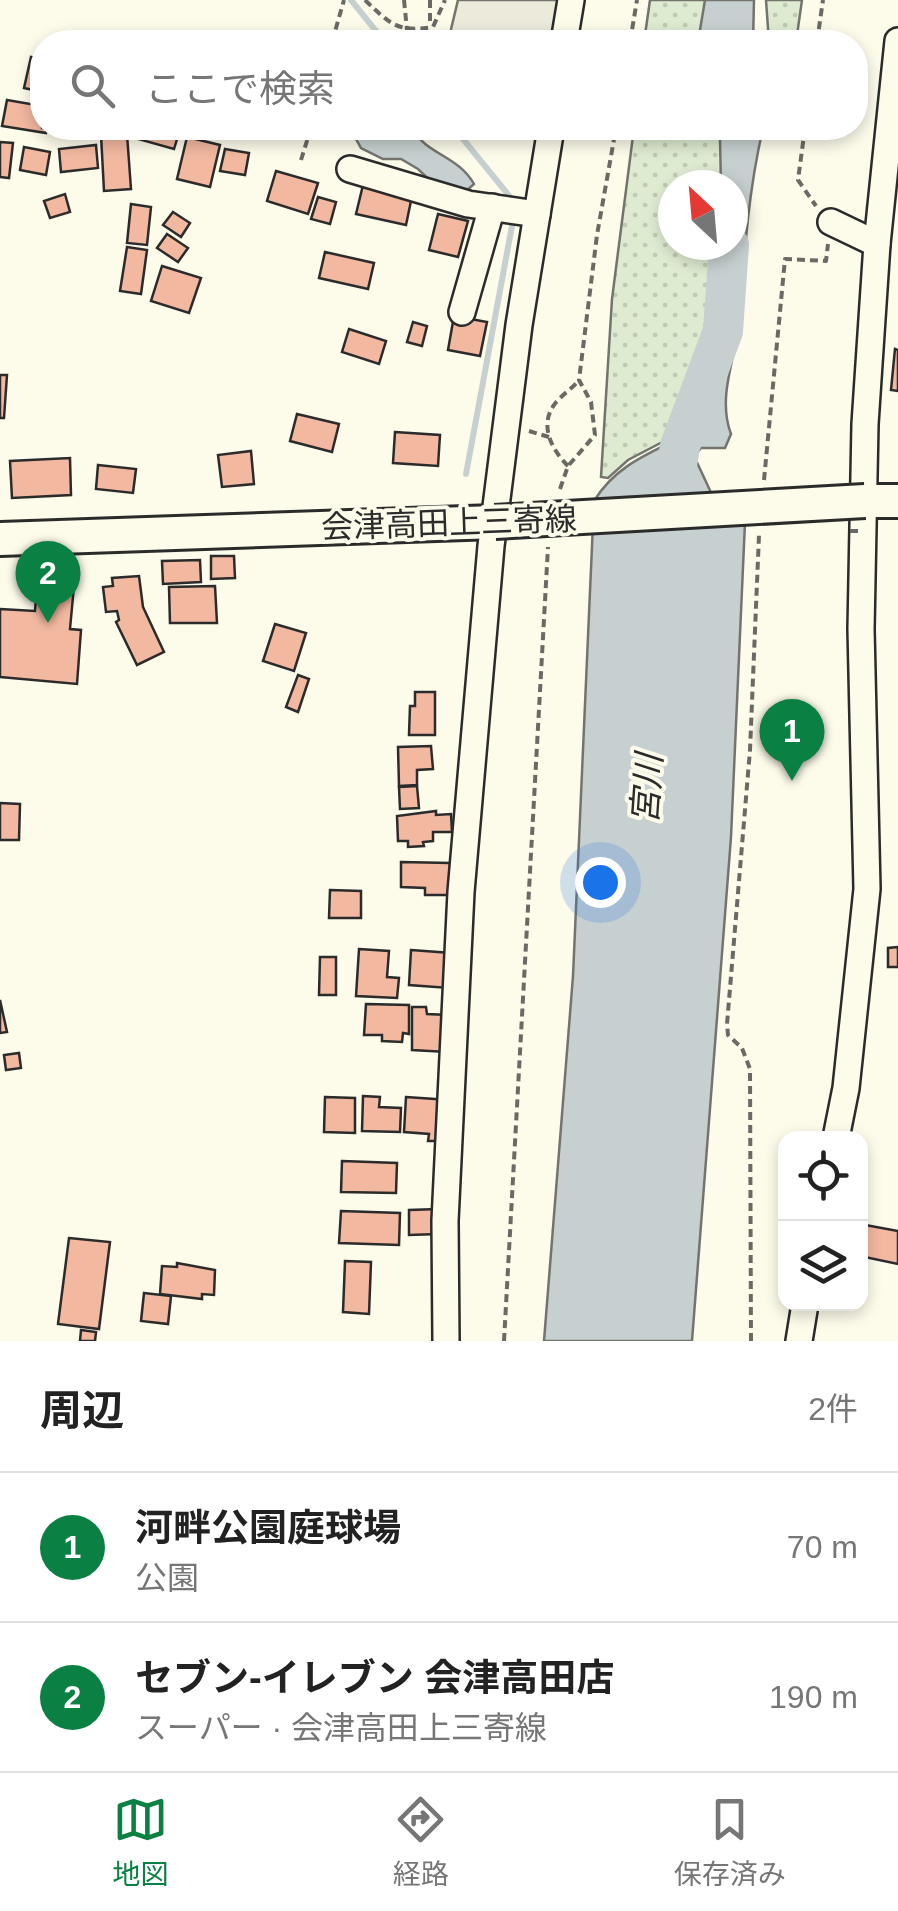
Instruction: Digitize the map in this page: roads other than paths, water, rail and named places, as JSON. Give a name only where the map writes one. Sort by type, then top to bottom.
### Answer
[{"type":"main road","name":"会津高田上三寄線","points":[[0,538],[494,522],[898,501]]},
{"type":"street","points":[[566,30],[571,0]]},
{"type":"street","points":[[837,1131],[846,1088],[868,889],[861,629],[865,424],[878,244],[894,141],[898,41]]},
{"type":"street","points":[[446,1341],[445,1221],[461,892],[494,522],[548,140]]},
{"type":"street","points":[[350,169],[468,204],[537,214]]},
{"type":"street","points":[[462,312],[492,208]]},
{"type":"street","points":[[830,222],[878,244]]},
{"type":"street","points":[[799,1341],[804,1311]]},
{"type":"water","points":[[705,0],[754,0],[753,30],[700,30]]},
{"type":"water","points":[[357,140],[421,140],[460,167],[474,184],[463,194],[439,189],[401,159],[383,159],[361,148]]},
{"type":"water","points":[[720,140],[761,140],[748,219],[748,170],[721,170]]},
{"type":"water","points":[[714,260],[745,260],[739,327],[727,389],[731,434],[725,448],[701,448],[694,456],[714,499],[745,522],[731,837],[692,1341],[544,1341],[573,976],[594,501],[628,466],[698,428],[712,339]]},
{"type":"waterway","points":[[351,0],[375,30]]},
{"type":"waterway","points":[[464,140],[515,203]]},
{"type":"waterway","points":[[466,474],[514,215]]},
{"type":"waterway","name":"宮川","points":[[674,485],[680,446],[723,331],[728,260]]},
{"type":"place","name":"セブン-イレブン 会津高田店","points":[[48,623]]},
{"type":"place","name":"河畔公園庭球場","points":[[792,781]]}]
